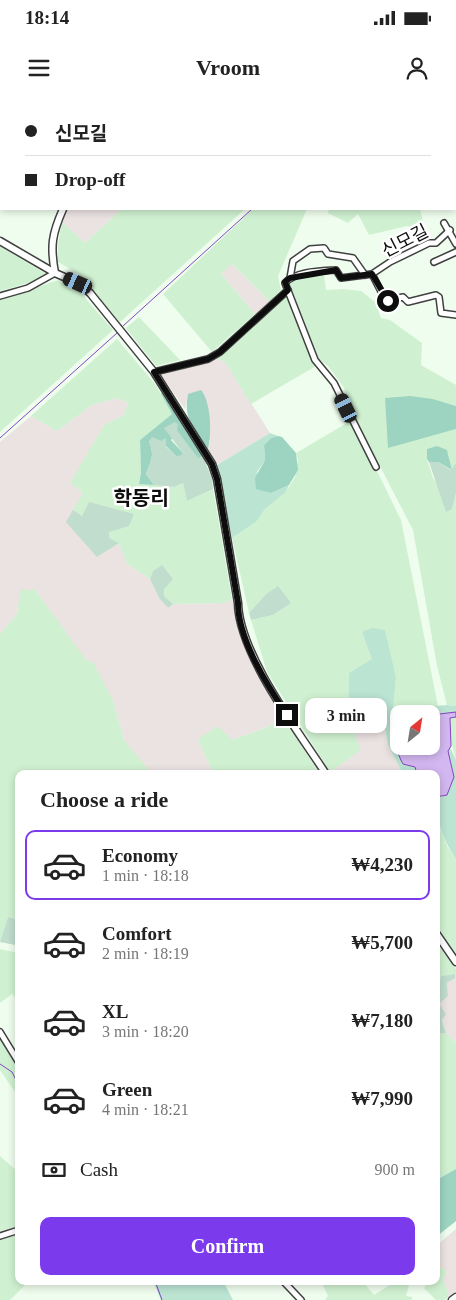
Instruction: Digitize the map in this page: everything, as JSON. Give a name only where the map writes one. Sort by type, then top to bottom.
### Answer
[{"type":"street","points":[[55,273],[50,251],[52,236],[63,210]]},
{"type":"street","name":"신모길","points":[[444,223],[450,230],[456,244]]},
{"type":"street","name":"신모길","points":[[288,290],[285,282],[290,278],[336,270],[341,278],[372,274],[390,262],[429,243],[436,243],[450,230]]},
{"type":"street","points":[[0,241],[55,273],[78,283],[90,293],[154,372],[212,464],[217,479],[238,603],[238,620],[268,686],[323,770]]},
{"type":"street","points":[[290,278],[293,261],[310,249],[324,248],[328,254],[353,258],[364,275]]},
{"type":"street","points":[[434,262],[456,252]]},
{"type":"street","points":[[0,296],[28,288],[55,273]]},
{"type":"street","name":"신모길","points":[[372,274],[386,301],[402,297],[408,302],[436,295],[439,298],[442,313],[456,314]]},
{"type":"street","points":[[154,372],[208,359],[220,352],[288,290],[315,360],[334,383],[376,467]]},
{"type":"street","points":[[440,939],[456,962]]},
{"type":"street","points":[[0,1032],[15,1056]]},
{"type":"street","points":[[0,1236],[15,1231]]},
{"type":"street","points":[[290,1286],[301,1300]]},
{"type":"street","points":[[452,1300],[456,1297]]},
{"type":"shaded area","points":[[67,210],[121,210],[85,243],[62,222]]},
{"type":"shaded area","points":[[231,263],[270,302],[255,314],[221,274]]},
{"type":"shaded area","points":[[215,358],[225,362],[270,433],[217,465],[208,449],[210,441],[188,394],[185,409],[160,374]]},
{"type":"shaded area","points":[[201,390],[207,402],[210,418],[208,449],[194,429],[187,410],[188,394]]},
{"type":"shaded area","points":[[163,391],[203,456],[198,459],[177,431],[171,440],[182,452],[182,456],[176,456],[161,441],[149,441],[152,455],[146,474],[154,485],[139,484],[141,472],[140,440],[172,414],[161,394]]},
{"type":"shaded area","points":[[410,396],[433,399],[456,406],[456,429],[388,448],[385,398]]},
{"type":"shaded area","points":[[117,398],[128,403],[124,415],[104,425],[71,483],[83,493],[97,556],[119,543],[127,564],[150,579],[159,598],[168,608],[173,604],[224,603],[232,599],[244,639],[282,717],[265,728],[232,740],[198,741],[212,770],[147,770],[144,768],[124,740],[113,700],[34,588],[18,605],[17,614],[0,634],[0,442],[31,416],[57,431],[92,405]]},
{"type":"shaded area","points":[[282,437],[296,453],[298,470],[289,485],[271,493],[256,489],[255,478],[265,460],[264,445],[271,438]]},
{"type":"shaded area","points":[[437,446],[447,450],[452,470],[438,462],[429,462],[427,459],[427,449]]},
{"type":"shaded area","points":[[381,708],[390,755],[393,755],[401,770],[333,770],[360,750],[348,720]]},
{"type":"shaded area","points":[[456,712],[456,717],[450,718],[451,746],[448,751],[454,777],[447,795],[440,796],[440,770],[416,770],[415,767],[403,764],[399,755],[440,755],[440,714]]},
{"type":"shaded area","points":[[456,974],[456,1043],[446,1033],[440,1008],[440,1003],[448,996],[447,983],[455,978]]},
{"type":"shaded area","points":[[456,1169],[456,1221],[440,1234],[440,1178]]},
{"type":"shaded area","points":[[456,1229],[456,1291],[449,1297],[443,1278],[447,1272],[440,1267],[440,1243]]},
{"type":"green space","points":[[121,210],[244,210],[120,322],[79,274],[58,262],[58,245],[62,222],[85,243]]},
{"type":"green space","points":[[252,210],[307,210],[278,276],[281,290],[270,302],[232,264],[221,274],[255,314],[212,352],[163,294]]},
{"type":"green space","points":[[329,210],[420,210],[424,226],[412,230],[407,226],[369,235],[358,214],[348,223],[328,213]]},
{"type":"green space","points":[[0,246],[46,274],[35,281],[0,291]]},
{"type":"green space","points":[[324,274],[326,290],[361,291],[375,302],[381,318],[390,320],[422,343],[421,365],[456,385],[456,406],[433,399],[436,434],[456,429],[456,463],[452,470],[447,450],[427,459],[433,478],[452,509],[456,493],[456,706],[447,705],[437,666],[413,530],[356,420],[343,386],[328,366],[318,358],[289,282]]},
{"type":"green space","points":[[58,280],[79,291],[113,330],[0,432],[0,300]]},
{"type":"green space","points":[[287,295],[316,366],[251,404],[225,362],[215,358]]},
{"type":"green space","points":[[139,317],[180,360],[156,366],[126,328]]},
{"type":"green space","points":[[117,339],[156,385],[172,414],[140,440],[141,472],[139,483],[174,487],[183,483],[187,501],[213,489],[232,599],[224,603],[173,604],[164,596],[164,589],[153,571],[150,579],[127,564],[119,544],[109,538],[109,531],[73,510],[83,493],[70,483],[104,425],[124,415],[128,403],[117,398],[92,405],[57,431],[31,416]]},
{"type":"green space","points":[[352,420],[401,520],[438,705],[393,705],[396,678],[362,632],[373,659],[349,673],[348,719],[361,750],[333,770],[329,770],[267,672],[251,620],[273,615],[290,603],[265,595],[249,613],[232,538],[256,522],[265,509],[286,492],[295,477],[298,460],[296,453]]},
{"type":"green space","points":[[175,422],[178,424],[177,431],[198,458],[203,456],[212,479],[213,489],[187,501],[183,483],[174,487],[154,485],[146,474],[152,458],[149,441],[152,437],[161,441],[166,438],[166,447],[176,456],[182,455],[182,452],[164,428]]},
{"type":"green space","points":[[270,433],[278,436],[271,438],[264,445],[265,460],[257,472],[262,490],[271,493],[289,485],[286,492],[265,509],[256,522],[232,538],[217,465]]},
{"type":"green space","points":[[429,462],[438,462],[451,470],[456,463],[456,493],[452,509],[446,512]]},
{"type":"green space","points":[[89,502],[134,514],[129,526],[109,532],[109,538],[119,543],[97,557],[66,522],[73,510],[82,516]]},
{"type":"green space","points":[[162,565],[173,579],[164,589],[164,596],[173,604],[168,608],[159,598],[150,579],[153,571]]},
{"type":"green space","points":[[278,586],[291,603],[273,615],[251,620],[249,613],[265,595]]},
{"type":"green space","points":[[21,588],[28,591],[34,588],[86,660],[93,662],[113,700],[124,740],[149,770],[15,770],[15,919],[8,917],[0,942],[0,634],[17,614]]},
{"type":"green space","points":[[372,628],[385,630],[396,678],[393,705],[390,705],[390,749],[381,708],[348,720],[349,673],[372,659],[362,632]]},
{"type":"green space","points":[[440,706],[456,706],[456,712],[440,714]]},
{"type":"green space","points":[[451,716],[456,717],[456,760],[448,730]]},
{"type":"green space","points":[[282,717],[317,770],[212,770],[198,741],[218,726],[232,740],[265,728]]},
{"type":"green space","points":[[450,747],[456,760],[456,859],[447,845],[440,826],[440,797],[442,797],[453,772],[448,751]]},
{"type":"green space","points":[[393,755],[398,755],[415,767],[416,770],[401,770]]},
{"type":"green space","points":[[440,828],[447,846],[456,859],[456,953],[440,931]]},
{"type":"green space","points":[[8,917],[15,919],[15,945],[0,942]]},
{"type":"green space","points":[[443,948],[456,969],[456,974],[441,976],[440,982],[440,949]]},
{"type":"green space","points":[[0,949],[15,952],[15,997],[12,994],[0,1003]]},
{"type":"green space","points":[[455,974],[455,978],[447,983],[448,996],[440,1003],[440,982],[441,976]]},
{"type":"green space","points":[[440,1005],[446,1014],[442,1020],[446,1033],[440,1034]]},
{"type":"green space","points":[[446,1033],[456,1043],[456,1169],[440,1178],[440,1034]]},
{"type":"green space","points":[[0,1039],[15,1061],[15,1092],[0,1070]]},
{"type":"green space","points":[[0,1156],[15,1169],[15,1227],[0,1231]]},
{"type":"green space","points":[[15,1233],[15,1285],[25,1285],[10,1300],[0,1300],[0,1238]]},
{"type":"green space","points":[[440,1267],[447,1272],[443,1278],[449,1297],[444,1300],[436,1300],[424,1288],[426,1286],[440,1285]]},
{"type":"green space","points":[[155,1285],[225,1285],[233,1300],[161,1300]]},
{"type":"green space","points":[[323,1285],[365,1285],[374,1295],[390,1285],[409,1285],[406,1296],[412,1297],[412,1300],[325,1300],[328,1296]]},
{"type":"waterway","points":[[123,326],[251,210]]},
{"type":"waterway","points":[[0,438],[117,333]]},
{"type":"waterway","points":[[0,1064],[12,1072],[15,1078]]},
{"type":"waterway","points":[[156,1285],[162,1300]]},
{"type":"district","name":"학동리","points":[[141,498]]},
{"type":"route","points":[[287,715],[268,686],[238,620],[238,603],[217,479],[212,464],[154,372],[208,359],[220,352],[288,290],[285,282],[290,278],[318,271],[336,270],[341,278],[372,274],[386,301],[388,301]]}]
